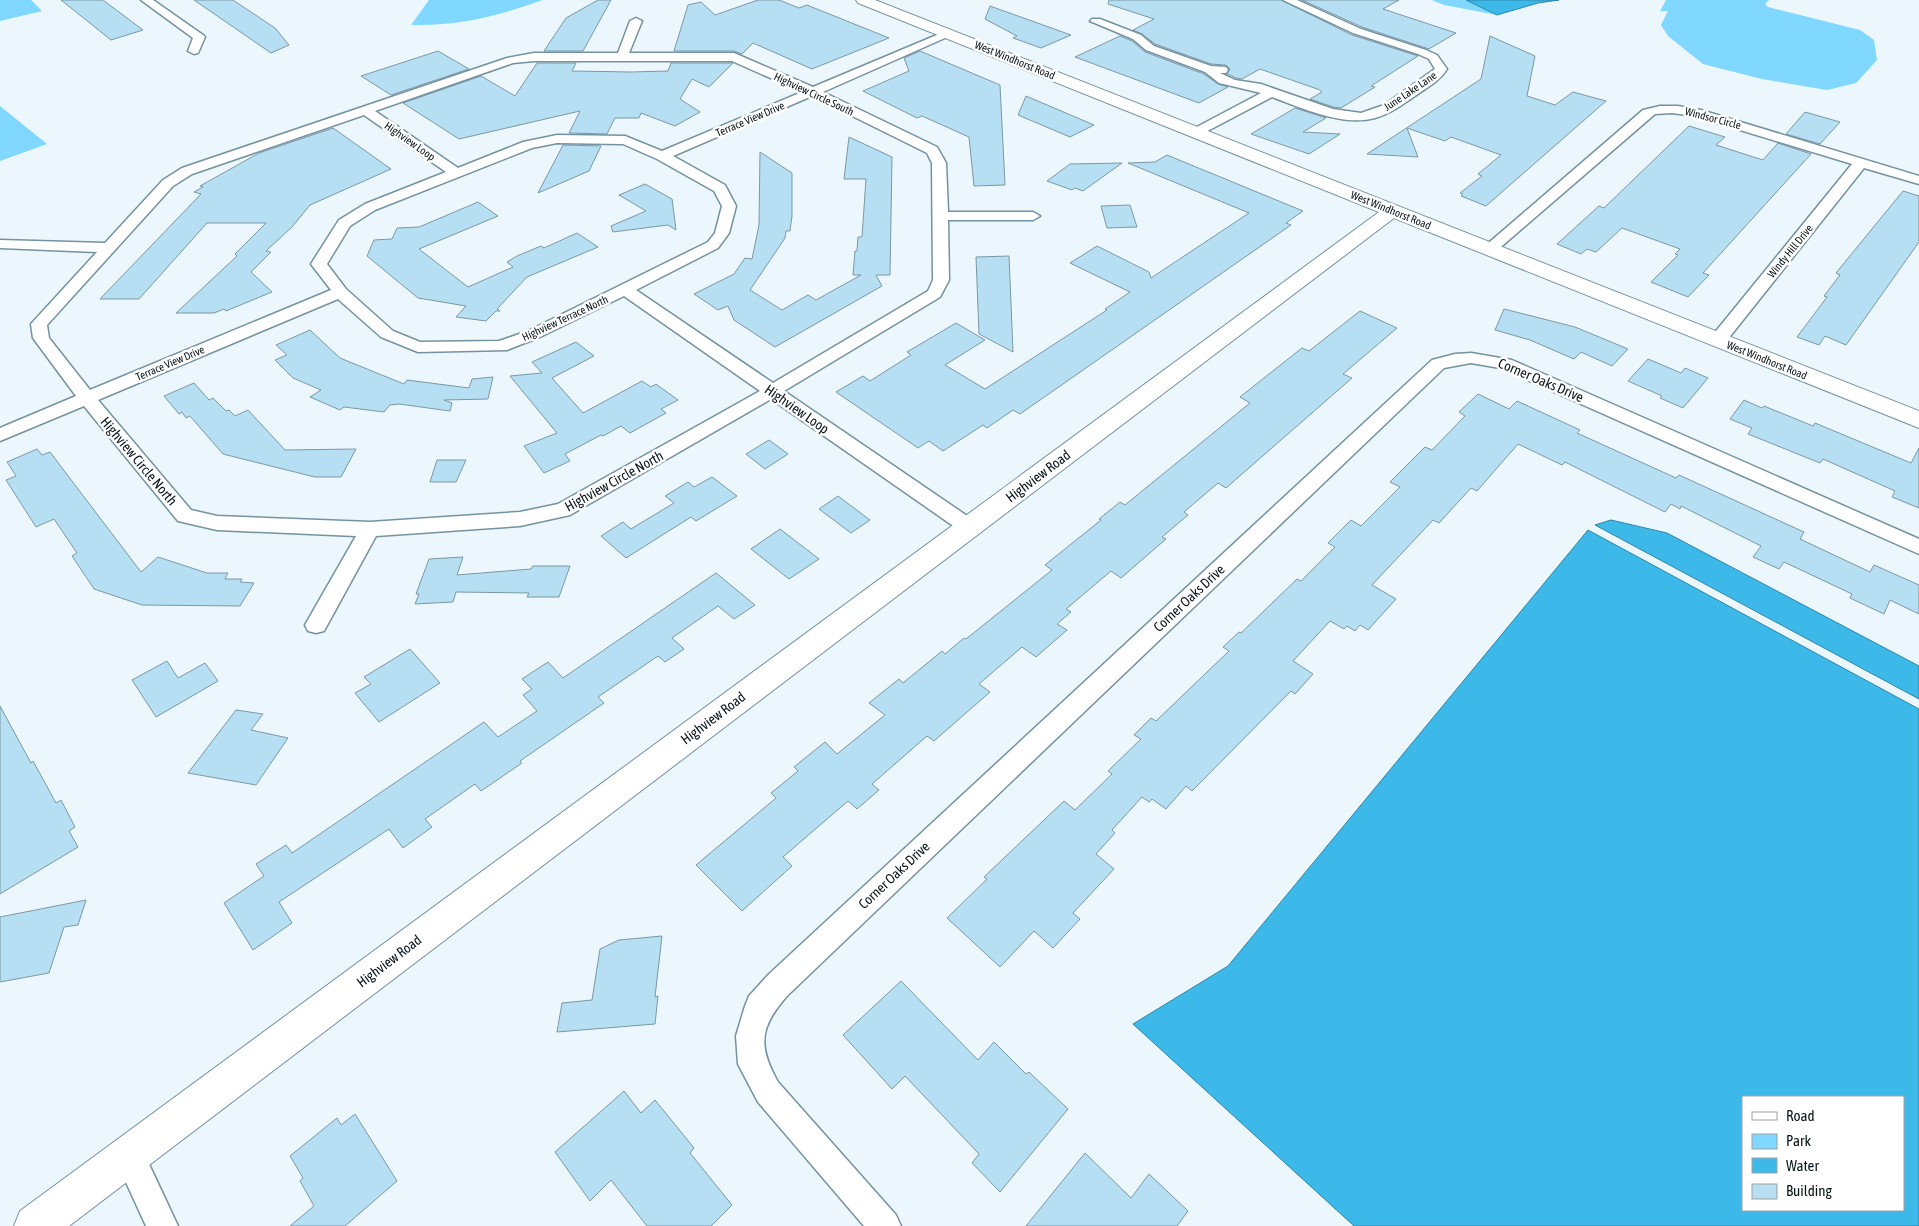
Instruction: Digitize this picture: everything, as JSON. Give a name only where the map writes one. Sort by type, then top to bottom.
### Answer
[{"type":"street","points":[[146,0],[199,38],[194,51]]},
{"type":"street","name":"West Windhorst Road","points":[[863,0],[1919,420]]},
{"type":"street","name":"June Lake Lane","points":[[1096,21],[1137,37],[1150,48],[1209,69],[1212,74],[1237,84],[1257,87],[1336,113],[1360,117],[1371,116],[1438,74],[1441,69],[1434,57],[1357,31],[1288,0]]},
{"type":"street","points":[[622,57],[636,21]]},
{"type":"street","name":"Terrace View Drive","points":[[662,156],[948,34]]},
{"type":"street","name":"Highview Circle South","points":[[364,109],[511,60],[534,57],[734,58],[813,92],[932,150],[939,163],[941,216],[941,280],[934,294],[772,391]]},
{"type":"street","points":[[1198,132],[1271,92]]},
{"type":"street","name":"Highview Loop","points":[[364,109],[456,173]]},
{"type":"street","name":"Highview Circle North","points":[[364,109],[187,170],[168,183],[39,324],[41,338],[185,516],[217,523],[370,529],[520,519],[563,510],[772,391]]},
{"type":"street","name":"Windsor Circle","points":[[1490,249],[1647,113],[1656,110],[1683,110],[1698,113],[1919,180]]},
{"type":"street","points":[[456,173],[528,145],[557,139],[626,140],[662,156]]},
{"type":"street","name":"Highview Terrace North","points":[[456,173],[370,207],[344,223],[319,264],[340,292],[387,334],[418,347],[501,346],[534,334],[626,290],[713,245],[722,233],[730,206],[720,188],[662,156]]},
{"type":"street","name":"Windy Hill Drive","points":[[1718,340],[1861,162]]},
{"type":"street","name":"Highview Road","points":[[35,1226],[1392,211]]},
{"type":"street","points":[[941,216],[1033,216]]},
{"type":"street","points":[[0,244],[109,248]]},
{"type":"street","name":"Highview Loop","points":[[626,290],[969,527]]},
{"type":"street","name":"Terrace View Drive","points":[[0,435],[340,292]]},
{"type":"street","name":"Corner Oaks Drive","points":[[885,1226],[768,1092],[752,1064],[750,1036],[758,1006],[778,985],[1438,364],[1452,359],[1469,357],[1506,364],[1919,547]]},
{"type":"street","points":[[316,625],[370,529]]},
{"type":"street","points":[[129,1156],[162,1226]]},
{"type":"green space","points":[[0,0],[31,0],[42,11],[0,21]]},
{"type":"green space","points":[[429,0],[543,0],[478,19],[446,24],[411,25]]},
{"type":"green space","points":[[1432,0],[1467,0],[1497,15],[1444,5]]},
{"type":"green space","points":[[1666,0],[1769,0],[1765,4],[1768,7],[1860,30],[1874,40],[1877,60],[1856,83],[1827,90],[1762,79],[1703,64],[1668,36],[1661,25],[1668,11],[1660,11]]},
{"type":"green space","points":[[0,106],[47,144],[0,161]]},
{"type":"water","points":[[1466,0],[1559,0],[1538,3],[1497,15]]},
{"type":"water","points":[[1611,520],[1667,533],[1919,666],[1919,699],[1595,525]]},
{"type":"water","points":[[1588,530],[1919,709],[1919,1226],[1354,1226],[1133,1024],[1228,966]]},
{"type":"building","points":[[61,0],[103,0],[143,30],[111,40]]},
{"type":"building","points":[[194,0],[233,0],[275,28],[289,45],[271,53]]},
{"type":"building","points":[[598,0],[611,0],[583,51],[544,51],[566,18]]},
{"type":"building","points":[[758,0],[779,0],[799,8],[807,5],[889,38],[812,69],[753,43],[742,54],[734,51],[674,51],[688,5],[701,2],[715,15]]},
{"type":"building","points":[[1109,0],[1281,0],[1352,35],[1418,56],[1371,86],[1375,87],[1341,108],[1333,107],[1310,99],[1322,92],[1320,90],[1260,69],[1242,79],[1236,78],[1227,74],[1230,69],[1226,65],[1211,64],[1155,44],[1133,30],[1154,19],[1108,4]]},
{"type":"building","points":[[1302,0],[1399,0],[1383,9],[1456,33],[1429,49],[1362,27]]},
{"type":"building","points":[[990,6],[1071,35],[1041,48],[1013,38],[1017,36],[985,19]]},
{"type":"building","points":[[1120,36],[1132,41],[1145,52],[1204,74],[1218,84],[1228,87],[1199,103],[1075,57]]},
{"type":"building","points":[[1490,36],[1535,56],[1527,96],[1555,105],[1573,92],[1606,101],[1486,206],[1461,196],[1463,194],[1460,193],[1482,176],[1478,174],[1501,155],[1451,137],[1445,141],[1407,128],[1418,157],[1367,154],[1481,79]]},
{"type":"building","points":[[438,51],[469,69],[391,95],[361,76]]},
{"type":"building","points":[[920,51],[1000,85],[1005,185],[974,186],[969,137],[922,116],[917,118],[863,91],[909,71],[904,58]]},
{"type":"building","points":[[537,63],[576,63],[572,71],[631,72],[668,71],[671,63],[733,63],[709,87],[692,79],[680,99],[700,112],[675,126],[641,113],[639,118],[615,118],[607,134],[569,133],[580,111],[459,139],[403,103],[481,76],[515,96]]},
{"type":"building","points":[[1026,96],[1094,125],[1070,137],[1018,115]]},
{"type":"building","points":[[1295,108],[1326,118],[1303,132],[1340,134],[1309,154],[1251,134]]},
{"type":"building","points":[[1805,112],[1840,122],[1820,144],[1786,134]]},
{"type":"building","points":[[1689,126],[1725,137],[1716,145],[1763,160],[1778,143],[1811,154],[1703,273],[1709,275],[1688,297],[1651,282],[1678,255],[1675,254],[1680,249],[1622,228],[1596,252],[1587,249],[1581,254],[1557,244],[1599,206],[1604,208]]},
{"type":"building","points":[[333,128],[391,169],[310,205],[292,227],[266,251],[271,252],[251,272],[272,292],[226,311],[224,309],[214,313],[176,313],[237,256],[235,254],[266,223],[207,223],[139,299],[100,299],[201,194],[194,192],[203,187],[200,186],[259,153]]},
{"type":"building","points":[[849,137],[892,157],[890,275],[876,275],[882,286],[775,347],[734,320],[728,306],[718,310],[694,294],[734,274],[745,258],[752,259],[759,225],[760,152],[792,173],[792,216],[790,231],[786,231],[785,238],[750,290],[782,310],[808,295],[816,300],[861,275],[853,275],[858,237],[862,237],[866,179],[844,179]]},
{"type":"building","points":[[563,145],[601,146],[589,171],[538,193]]},
{"type":"building","points":[[1167,155],[1303,211],[1286,223],[1291,225],[1020,414],[1013,410],[987,428],[983,425],[943,451],[929,441],[918,448],[836,392],[863,376],[870,381],[911,355],[907,352],[956,323],[985,340],[945,365],[985,389],[1107,310],[1105,309],[1130,292],[1070,263],[1097,246],[1149,272],[1151,278],[1249,213],[1128,163],[1155,162]]},
{"type":"building","points":[[1122,163],[1083,191],[1075,188],[1072,190],[1047,181],[1070,164]]},
{"type":"building","points":[[645,184],[672,199],[676,230],[668,225],[613,232],[611,226],[646,211],[619,195]]},
{"type":"building","points":[[1903,191],[1919,196],[1919,242],[1846,345],[1825,336],[1819,345],[1797,337],[1827,297],[1824,296],[1840,275],[1836,273]]},
{"type":"building","points":[[478,202],[498,216],[419,249],[468,287],[513,267],[507,262],[517,256],[541,246],[544,248],[577,233],[598,247],[527,277],[497,309],[500,311],[496,311],[486,321],[456,317],[466,306],[418,298],[367,256],[374,240],[392,239],[397,228],[419,227]]},
{"type":"building","points":[[1130,205],[1137,227],[1107,228],[1101,206]]},
{"type":"building","points":[[1009,256],[1013,352],[979,334],[976,257]]},
{"type":"building","points":[[1504,309],[1575,327],[1628,349],[1612,366],[1581,352],[1574,359],[1530,340],[1495,330]]},
{"type":"building","points":[[1360,311],[1397,328],[1343,374],[1352,378],[1226,488],[1218,483],[1184,512],[1188,515],[1162,537],[1166,539],[1121,578],[1111,571],[1066,609],[1071,612],[1057,624],[1067,630],[1036,657],[1022,647],[979,684],[990,692],[934,741],[927,736],[872,784],[879,790],[857,809],[848,801],[783,857],[792,866],[742,911],[696,865],[776,798],[771,793],[798,771],[794,767],[825,742],[837,754],[885,715],[869,703],[899,679],[903,683],[942,651],[945,654],[964,638],[966,639],[1052,570],[1045,565],[1101,520],[1099,519],[1120,502],[1125,505],[1250,403],[1240,397],[1302,348],[1309,351]]},
{"type":"building","points":[[310,330],[340,358],[404,384],[407,380],[469,388],[472,379],[493,377],[488,399],[444,400],[452,403],[450,411],[399,404],[390,405],[384,412],[344,407],[340,410],[310,397],[321,390],[293,378],[275,360],[287,355],[276,345]]},
{"type":"building","points":[[576,342],[594,356],[552,378],[583,413],[642,381],[651,387],[656,384],[678,400],[661,409],[666,413],[630,433],[621,426],[565,454],[570,461],[544,473],[524,446],[557,433],[510,376],[542,373],[532,362]]},
{"type":"building","points":[[1648,359],[1681,373],[1685,368],[1708,378],[1683,408],[1660,398],[1662,396],[1628,381]]},
{"type":"building","points":[[194,383],[209,400],[213,398],[226,411],[229,410],[235,416],[248,410],[285,450],[356,449],[341,477],[315,477],[223,454],[190,416],[186,418],[182,412],[179,414],[164,396]]},
{"type":"building","points":[[1478,394],[1509,409],[1517,401],[1580,430],[1577,433],[1676,478],[1679,475],[1804,532],[1800,539],[1870,572],[1874,565],[1919,585],[1919,614],[1890,600],[1884,614],[1850,598],[1852,594],[1784,562],[1779,569],[1753,557],[1761,546],[1681,506],[1680,509],[1671,504],[1665,512],[1565,462],[1562,465],[1518,444],[1477,491],[1471,488],[1439,523],[1433,520],[1372,585],[1396,599],[1368,630],[1360,625],[1355,631],[1347,626],[1344,629],[1330,621],[1293,661],[1313,674],[1295,694],[1291,691],[1192,791],[1186,786],[1166,809],[1152,799],[1149,802],[1142,797],[1112,830],[1115,833],[1096,854],[1114,869],[1073,913],[1080,919],[1053,948],[1034,931],[1000,967],[947,918],[987,879],[984,877],[1064,801],[1075,810],[1112,774],[1108,771],[1141,739],[1134,735],[1151,718],[1156,721],[1229,651],[1223,647],[1239,632],[1241,633],[1297,579],[1301,581],[1335,547],[1328,543],[1351,520],[1361,526],[1400,487],[1390,482],[1425,447],[1432,450],[1465,416],[1459,412]]},
{"type":"building","points":[[1744,400],[1813,426],[1815,423],[1911,463],[1919,448],[1919,508],[1892,497],[1895,491],[1823,459],[1820,463],[1748,434],[1752,428],[1730,419]]},
{"type":"building","points":[[769,440],[788,454],[765,469],[746,454]]},
{"type":"building","points":[[37,449],[42,455],[50,452],[141,572],[158,557],[207,573],[228,573],[225,579],[242,579],[240,582],[254,583],[240,606],[142,605],[94,589],[72,556],[77,553],[54,519],[36,527],[6,480],[16,476],[7,462]]},
{"type":"building","points":[[437,460],[466,460],[456,482],[430,482]]},
{"type":"building","points":[[712,477],[737,496],[696,521],[691,517],[626,558],[601,536],[623,522],[631,529],[674,503],[665,496],[688,482],[694,487]]},
{"type":"building","points":[[838,496],[870,520],[851,533],[819,509]]},
{"type":"building","points":[[780,529],[819,559],[789,579],[751,549]]},
{"type":"building","points":[[463,557],[457,575],[531,569],[533,566],[570,566],[559,597],[527,597],[529,593],[456,592],[453,602],[415,604],[419,594],[416,594],[429,559]]},
{"type":"building","points":[[716,573],[755,605],[734,619],[718,606],[672,638],[684,649],[665,662],[658,656],[598,697],[604,703],[520,761],[522,763],[481,791],[475,784],[425,819],[432,827],[403,848],[389,829],[279,902],[292,923],[253,950],[224,903],[264,876],[256,864],[286,845],[292,853],[484,722],[498,737],[537,711],[523,695],[532,689],[522,679],[548,662],[563,678]]},
{"type":"building","points":[[410,649],[440,683],[379,722],[355,693],[371,684],[364,677]]},
{"type":"building","points":[[167,661],[178,678],[205,663],[218,681],[156,717],[132,680]]},
{"type":"building","points":[[0,706],[31,763],[33,761],[56,803],[61,800],[75,827],[69,831],[78,847],[0,894]]},
{"type":"building","points":[[236,710],[263,714],[251,730],[288,738],[256,785],[188,773]]},
{"type":"building","points":[[86,900],[78,925],[64,927],[49,973],[0,982],[0,917]]},
{"type":"building","points":[[662,936],[655,997],[658,996],[655,1024],[557,1032],[562,1003],[592,1000],[600,949],[619,940]]},
{"type":"building","points":[[901,981],[978,1060],[994,1042],[1026,1074],[1029,1072],[1068,1109],[1000,1192],[972,1163],[979,1154],[905,1076],[892,1089],[843,1035]]},
{"type":"building","points":[[624,1091],[641,1113],[655,1100],[694,1148],[690,1153],[732,1205],[711,1226],[647,1226],[611,1180],[590,1201],[555,1152]]},
{"type":"building","points":[[355,1114],[397,1181],[345,1226],[290,1226],[314,1206],[300,1181],[303,1178],[290,1156],[337,1118],[341,1125]]},
{"type":"building","points":[[1085,1153],[1131,1198],[1149,1174],[1188,1211],[1177,1226],[1026,1226]]}]
